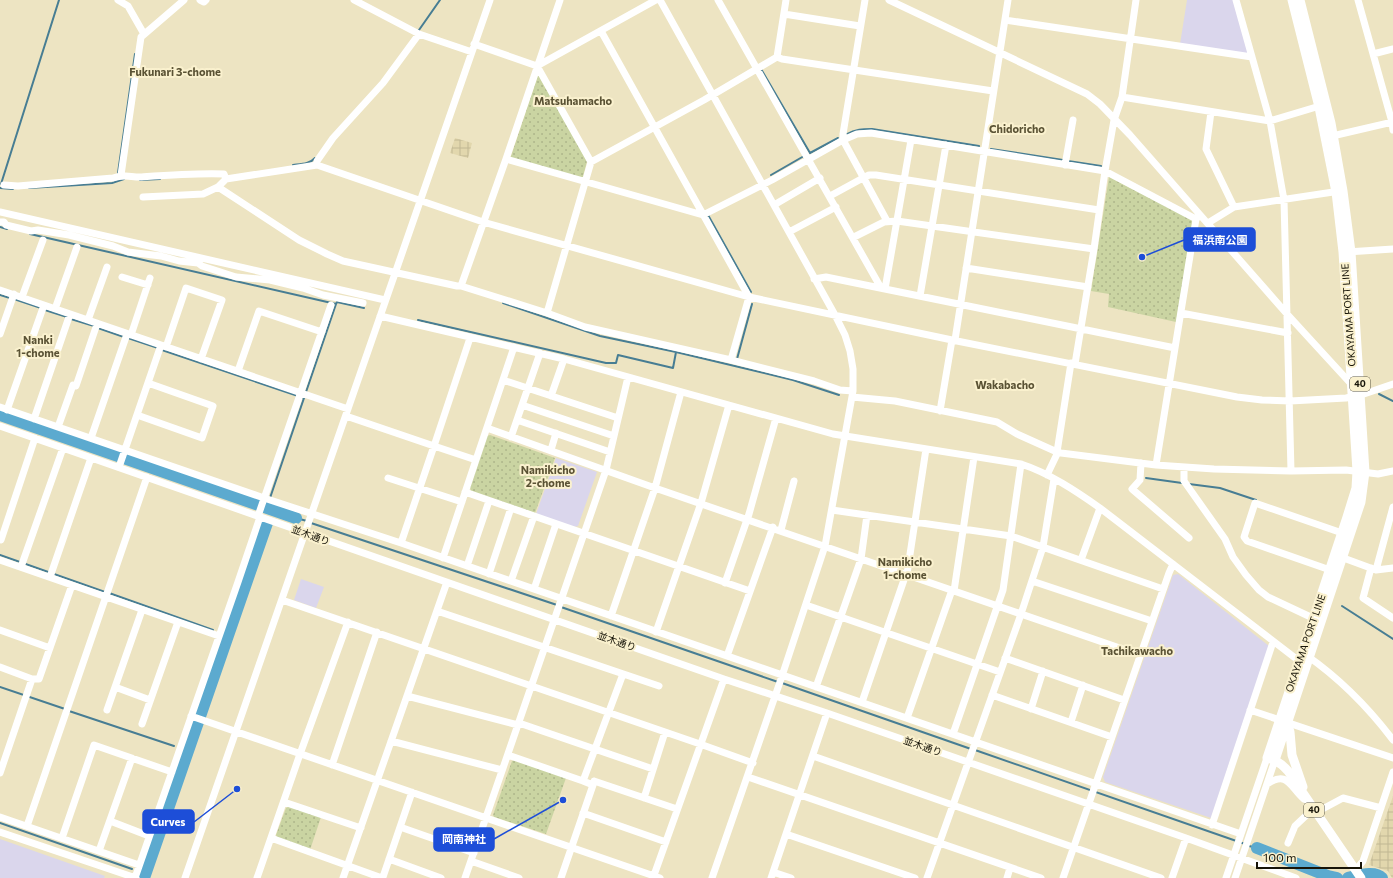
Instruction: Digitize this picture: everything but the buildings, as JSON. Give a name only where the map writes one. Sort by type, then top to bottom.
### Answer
[{"type":"main road","name":"OKAYAMA PORT LINE","points":[[1271,759],[1346,534],[1353,499],[1361,472],[1347,252],[1340,191],[1330,137],[1298,1]]},
{"type":"main road","name":"OKAYAMA PORT LINE","points":[[1347,252],[1353,386],[1357,396]]},
{"type":"main road","name":"40","points":[[1284,721],[1294,761],[1312,808]]},
{"type":"main road","name":"40","points":[[1271,759],[1283,765],[1288,771],[1361,878]]},
{"type":"street","points":[[118,0],[128,6],[144,34]]},
{"type":"street","points":[[121,175],[141,37],[184,0]]},
{"type":"street","points":[[200,0],[204,2],[206,0]]},
{"type":"street","points":[[354,0],[420,34],[472,52]]},
{"type":"street","points":[[185,878],[490,0]]},
{"type":"street","points":[[461,286],[560,0]]},
{"type":"street","points":[[537,66],[656,0]]},
{"type":"street","points":[[660,0],[835,315],[845,335],[850,351],[853,369],[853,394],[825,546],[776,695],[712,878]]},
{"type":"street","points":[[718,0],[759,68],[883,289]]},
{"type":"street","points":[[547,314],[591,162],[777,57],[786,0]]},
{"type":"street","points":[[864,0],[843,140],[887,221]]},
{"type":"street","points":[[940,410],[966,268],[1008,0]]},
{"type":"street","points":[[1047,475],[1057,452],[1081,328],[1105,171],[1114,120],[1122,97],[1136,0]]},
{"type":"street","points":[[1236,0],[1270,121],[1284,200],[1292,471]]},
{"type":"street","points":[[1358,0],[1393,130]]},
{"type":"street","points":[[894,1],[1087,94],[1100,104],[1130,135],[1199,217]]},
{"type":"street","points":[[784,14],[860,26]]},
{"type":"street","points":[[1005,20],[1252,57]]},
{"type":"street","points":[[601,31],[749,296],[731,360]]},
{"type":"street","points":[[317,165],[317,161],[333,138],[383,83],[420,34]]},
{"type":"street","points":[[474,44],[537,66],[591,162]]},
{"type":"street","points":[[1373,54],[1393,49]]},
{"type":"street","points":[[777,57],[993,91]]},
{"type":"street","points":[[1122,97],[1270,121],[1323,106]]},
{"type":"street","points":[[1211,112],[1206,149],[1234,207]]},
{"type":"street","points":[[1066,162],[1073,120]]},
{"type":"street","points":[[1330,137],[1392,122]]},
{"type":"street","points":[[506,159],[703,215],[843,140],[857,134],[864,133],[984,152],[1066,162],[1105,171],[1199,217],[1208,223],[1287,314],[1353,386]]},
{"type":"street","points":[[883,289],[911,140]]},
{"type":"street","points":[[920,296],[946,145]]},
{"type":"street","points":[[4,184],[18,186],[113,178],[121,175],[138,177],[192,173],[225,177],[317,165],[483,222],[749,296],[953,340],[1237,397],[1262,400],[1290,402],[1357,396],[1393,384]]},
{"type":"street","points":[[830,196],[869,175],[876,175],[1099,210]]},
{"type":"street","points":[[143,197],[202,194],[218,187],[225,177]]},
{"type":"street","points":[[774,205],[820,178]]},
{"type":"street","points":[[218,187],[313,248],[343,261],[461,286],[592,329],[731,360],[814,381],[853,394],[997,422],[1017,434],[1057,452],[1156,465],[1184,467],[1292,471],[1346,470],[1378,474],[1393,471]]},
{"type":"street","points":[[1208,223],[1234,207],[1340,191]]},
{"type":"street","points":[[789,232],[836,207]]},
{"type":"street","points":[[0,212],[385,300]]},
{"type":"street","points":[[1156,465],[1181,313],[1199,217]]},
{"type":"street","points":[[854,237],[884,222],[897,220],[1094,249]]},
{"type":"street","points":[[0,222],[4,222],[6,225],[31,231],[38,230],[69,235],[113,246],[128,252],[161,256],[198,264],[236,277],[270,280],[303,288],[315,293],[363,302]]},
{"type":"street","points":[[22,297],[43,240]]},
{"type":"street","points":[[55,309],[77,247]]},
{"type":"street","points":[[1347,252],[1393,249]]},
{"type":"street","points":[[88,320],[107,267]]},
{"type":"street","points":[[966,268],[1088,287]]},
{"type":"street","points":[[91,438],[127,336],[149,282],[122,277]]},
{"type":"street","points":[[814,279],[826,277],[1175,348]]},
{"type":"street","points":[[119,465],[161,348],[186,288],[222,300],[202,359]]},
{"type":"street","points":[[0,290],[13,297],[22,297],[43,308],[55,309],[69,317],[88,320],[96,326],[161,348],[202,359],[302,395],[434,446],[476,460]]},
{"type":"street","points":[[0,334],[13,297]]},
{"type":"street","points":[[0,832],[135,878],[172,772],[197,718],[219,636],[259,514],[267,499],[331,305]]},
{"type":"street","points":[[43,308],[3,408],[311,515],[401,543],[511,581],[534,589],[560,601],[611,616],[727,656],[781,680],[816,687],[862,702],[1094,786],[1212,825],[1239,839]]},
{"type":"street","points":[[238,372],[259,311],[322,332]]},
{"type":"street","points":[[1181,313],[1288,333]]},
{"type":"street","points":[[380,316],[564,359],[833,434],[1021,464],[1047,475],[1100,508],[1273,642],[1304,660],[1353,694],[1393,740]]},
{"type":"street","points":[[34,419],[69,317]]},
{"type":"street","points":[[58,427],[73,384],[76,386],[96,326]]},
{"type":"street","points":[[401,543],[470,338]]},
{"type":"street","points":[[443,558],[514,347]]},
{"type":"street","points":[[511,437],[540,353]]},
{"type":"street","points":[[551,396],[564,359]]},
{"type":"street","points":[[465,878],[606,470],[628,377]]},
{"type":"street","points":[[503,380],[618,418]]},
{"type":"street","points":[[137,414],[202,438],[213,406],[148,383]]},
{"type":"street","points":[[611,616],[655,488],[681,392]]},
{"type":"street","points":[[522,405],[614,436]]},
{"type":"street","points":[[656,632],[701,504],[729,405]]},
{"type":"street","points":[[725,583],[747,519],[776,418]]},
{"type":"street","points":[[517,420],[610,452]]},
{"type":"street","name":"並木通り","points":[[0,427],[91,458],[119,465],[147,477],[306,530],[447,582],[776,695],[1186,838],[1296,878]]},
{"type":"street","points":[[487,428],[701,504],[773,527],[861,559],[1140,655]]},
{"type":"street","points":[[551,450],[556,434]]},
{"type":"street","points":[[1,540],[35,438]]},
{"type":"street","points":[[22,564],[63,448]]},
{"type":"street","points":[[862,702],[906,574],[926,449]]},
{"type":"street","points":[[907,718],[953,590],[974,457]]},
{"type":"street","points":[[51,575],[91,458]]},
{"type":"street","points":[[1141,463],[1140,480],[1132,490],[1189,538]]},
{"type":"street","points":[[953,734],[1003,590],[1021,464]]},
{"type":"street","points":[[1184,467],[1185,484],[1225,539],[1233,557],[1259,590],[1317,620]]},
{"type":"street","points":[[27,826],[147,477]]},
{"type":"street","points":[[388,478],[462,502]]},
{"type":"street","points":[[927,878],[1043,547],[1054,479]]},
{"type":"street","points":[[781,530],[794,481]]},
{"type":"street","points":[[465,492],[750,591]]},
{"type":"street","points":[[467,566],[489,501]]},
{"type":"street","points":[[1333,571],[1247,542],[1244,537],[1255,502],[1346,534]]},
{"type":"street","points":[[1393,507],[1390,530],[1363,598],[1393,618]]},
{"type":"street","points":[[489,574],[511,508]]},
{"type":"street","points":[[1081,560],[1100,508]]},
{"type":"street","points":[[832,510],[1011,536],[1163,589]]},
{"type":"street","points":[[816,687],[861,559],[867,515]]},
{"type":"street","points":[[511,581],[534,516]]},
{"type":"street","points":[[534,589],[556,524]]},
{"type":"street","points":[[727,656],[773,527]]},
{"type":"street","points":[[1338,556],[1374,569],[1393,568]]},
{"type":"street","points":[[0,560],[22,564],[72,585],[106,594],[142,610],[219,636]]},
{"type":"street","points":[[1063,878],[1124,700],[1173,564]]},
{"type":"street","points":[[1032,581],[1152,622]]},
{"type":"street","points":[[343,878],[447,582]]},
{"type":"street","points":[[0,666],[32,678],[39,679],[72,585]]},
{"type":"street","points":[[282,600],[752,763]]},
{"type":"street","points":[[806,604],[978,663],[1000,672]]},
{"type":"street","points":[[107,710],[142,610]]},
{"type":"street","points":[[437,611],[659,686]]},
{"type":"street","points":[[142,724],[178,622]]},
{"type":"street","points":[[257,878],[348,622]]},
{"type":"street","points":[[0,630],[50,648]]},
{"type":"street","points":[[332,765],[377,632]]},
{"type":"street","points":[[1212,825],[1273,642]]},
{"type":"street","points":[[1005,658],[1124,700]]},
{"type":"street","points":[[1030,709],[1043,672]]},
{"type":"street","points":[[583,781],[623,674]]},
{"type":"street","points":[[0,773],[32,678]]},
{"type":"street","points":[[197,718],[656,877],[677,809],[724,678]]},
{"type":"street","points":[[1070,722],[1083,685]]},
{"type":"street","points":[[115,687],[150,700]]},
{"type":"street","points":[[992,695],[1112,736]]},
{"type":"street","points":[[407,696],[518,724],[653,769]]},
{"type":"street","points":[[1250,710],[1393,758]]},
{"type":"street","points":[[791,878],[772,875],[827,713]]},
{"type":"street","points":[[644,798],[665,732]]},
{"type":"street","points":[[391,742],[502,770]]},
{"type":"street","points":[[62,838],[94,745],[172,772]]},
{"type":"street","points":[[508,755],[593,785]]},
{"type":"street","points":[[813,756],[1161,878]]},
{"type":"street","points":[[99,851],[132,758]]},
{"type":"street","points":[[1235,878],[1267,784],[1271,759]]},
{"type":"street","points":[[1226,878],[1239,839],[1271,759]]},
{"type":"street","points":[[1356,870],[1363,861],[1393,772]]},
{"type":"street","points":[[748,777],[1041,878]]},
{"type":"street","points":[[1267,784],[1278,779],[1287,780],[1312,808]]},
{"type":"street","points":[[561,878],[594,781],[677,809]]},
{"type":"street","points":[[271,838],[382,878],[412,792]]},
{"type":"street","points":[[1288,843],[1295,826],[1312,808],[1343,798],[1381,808]]},
{"type":"street","points":[[284,802],[361,828]]},
{"type":"street","points":[[583,813],[666,842]]},
{"type":"street","points":[[0,817],[139,865]]},
{"type":"street","points":[[110,821],[149,836]]},
{"type":"street","points":[[400,827],[474,853]]},
{"type":"street","points":[[786,834],[915,878]]},
{"type":"street","points":[[1172,878],[1186,838]]},
{"type":"street","points":[[389,859],[441,878]]},
{"type":"street","points":[[471,861],[519,878]]},
{"type":"street","points":[[1007,878],[1010,868]]},
{"type":"shaded area","points":[[1187,0],[1233,0],[1248,54],[1180,44]]},
{"type":"shaded area","points":[[455,138],[472,143],[468,158],[450,153]]},
{"type":"shaded area","points":[[556,458],[597,472],[578,526],[574,527],[536,514]]},
{"type":"shaded area","points":[[1178,574],[1269,646],[1211,818],[1105,782],[1103,777],[1173,575]]},
{"type":"shaded area","points":[[301,579],[324,587],[316,608],[294,600]]},
{"type":"shaded area","points":[[1393,796],[1392,878],[1388,871],[1369,865]]},
{"type":"shaded area","points":[[0,839],[105,876],[104,878],[0,878]]},
{"type":"green space","points":[[538,75],[587,161],[583,177],[581,178],[510,159]]},
{"type":"green space","points":[[1109,177],[1191,219],[1193,222],[1176,322],[1108,307],[1109,294],[1091,291]]},
{"type":"green space","points":[[490,435],[555,458],[535,513],[471,491],[470,487],[487,436]]},
{"type":"green space","points":[[515,760],[566,778],[546,834],[494,817],[493,815],[512,761]]},
{"type":"green space","points":[[290,806],[321,817],[310,850],[278,839],[276,835],[286,808]]},
{"type":"waterway","points":[[1,184],[59,0]]},
{"type":"waterway","points":[[419,30],[440,0]]},
{"type":"waterway","points":[[118,173],[135,54]]},
{"type":"waterway","points":[[761,69],[810,153]]},
{"type":"waterway","points":[[847,134],[856,130],[872,129],[979,146]]},
{"type":"waterway","points":[[810,153],[838,138]]},
{"type":"waterway","points":[[991,149],[1063,160]]},
{"type":"waterway","points":[[771,175],[804,156]]},
{"type":"waterway","points":[[293,165],[308,163],[315,158]]},
{"type":"waterway","points":[[1068,161],[1101,166]]},
{"type":"waterway","points":[[29,188],[112,183],[124,179]]},
{"type":"waterway","points":[[140,180],[160,179]]},
{"type":"waterway","points":[[0,188],[13,189]]},
{"type":"waterway","points":[[708,215],[751,292]]},
{"type":"waterway","points":[[0,227],[7,229]]},
{"type":"waterway","points":[[30,234],[336,304],[337,302],[364,308]]},
{"type":"waterway","points":[[0,295],[10,298]]},
{"type":"waterway","points":[[14,299],[41,308]]},
{"type":"waterway","points":[[503,303],[600,336],[676,352]]},
{"type":"waterway","points":[[306,392],[336,304]]},
{"type":"waterway","points":[[737,359],[752,304]]},
{"type":"waterway","points":[[45,310],[67,317]]},
{"type":"waterway","points":[[71,319],[94,326]]},
{"type":"waterway","points":[[418,320],[606,363],[616,363],[618,355],[673,368],[676,352],[793,380],[839,395]]},
{"type":"waterway","points":[[98,328],[124,337]]},
{"type":"waterway","points":[[128,338],[158,348]]},
{"type":"waterway","points":[[162,350],[304,398]]},
{"type":"waterway","points":[[1379,394],[1393,401]]},
{"type":"waterway","points":[[270,498],[304,398]]},
{"type":"waterway","points":[[0,415],[296,518]]},
{"type":"waterway","points":[[1146,478],[1182,483]]},
{"type":"waterway","points":[[1189,484],[1220,488],[1256,500]]},
{"type":"waterway","points":[[267,508],[269,502]]},
{"type":"waterway","points":[[296,518],[307,521]]},
{"type":"waterway","points":[[144,878],[267,523]]},
{"type":"waterway","points":[[311,523],[557,605]]},
{"type":"waterway","points":[[0,555],[105,592]]},
{"type":"waterway","points":[[109,593],[213,630]]},
{"type":"waterway","points":[[1342,606],[1393,639]]},
{"type":"waterway","points":[[561,607],[778,682]]},
{"type":"waterway","points":[[224,634],[228,635]]},
{"type":"waterway","points":[[782,683],[971,749]]},
{"type":"waterway","points":[[0,687],[65,709]]},
{"type":"waterway","points":[[69,711],[174,746]]},
{"type":"waterway","points":[[975,750],[1245,844]]},
{"type":"waterway","points":[[0,823],[132,869]]},
{"type":"waterway","points":[[1249,846],[1257,848]]},
{"type":"waterway","points":[[1257,848],[1328,876],[1337,878]]},
{"type":"waterway","points":[[1348,878],[1370,874],[1375,874],[1382,878]]},
{"type":"place","name":"福浜南公園","points":[[1142,257]]},
{"type":"place","name":"Curves","points":[[237,789]]},
{"type":"place","name":"岡南神社","points":[[563,800]]},
{"type":"district","name":"Fukunari 3-chome","points":[[175,72]]},
{"type":"district","name":"Matsuhamacho","points":[[573,101]]},
{"type":"district","name":"Chidoricho","points":[[1017,129]]},
{"type":"district","name":"Nanki 1-chome","points":[[38,346]]},
{"type":"district","name":"Wakabacho","points":[[1005,385]]},
{"type":"district","name":"Namikicho 2-chome","points":[[548,476]]},
{"type":"district","name":"Namikicho 1-chome","points":[[905,568]]},
{"type":"district","name":"Tachikawacho","points":[[1137,651]]}]
